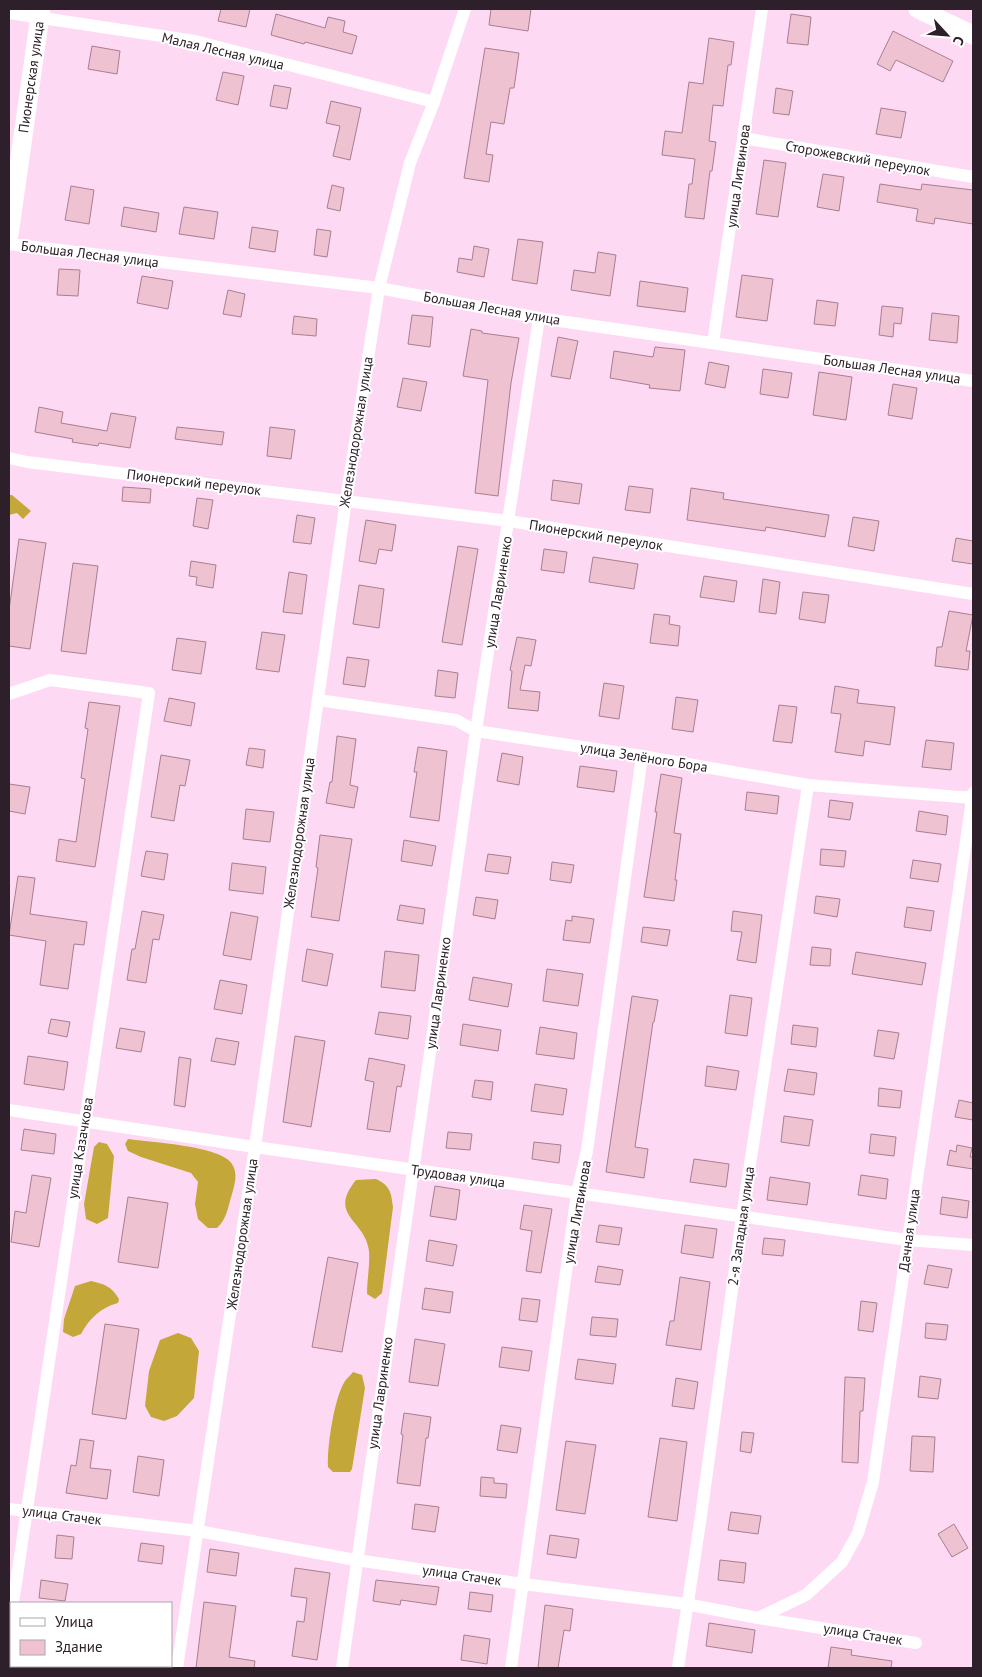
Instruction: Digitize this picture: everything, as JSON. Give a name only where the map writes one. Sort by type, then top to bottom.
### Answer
[{"type":"street","name":"Железнодорожная улица","points":[[177,1668],[255,1147],[346,500],[379,288],[410,163],[434,102],[465,9]]},
{"type":"street","name":"улица Литвинова","points":[[713,343],[762,9]]},
{"type":"street","points":[[918,9],[973,35]]},
{"type":"street","name":"Малая Лесная улица","points":[[9,13],[40,13],[195,41],[434,102]]},
{"type":"street","name":"Пионерская улица","points":[[9,235],[40,13]]},
{"type":"street","name":"Сторожевский переулок","points":[[743,138],[973,177]]},
{"type":"street","name":"Большая Лесная улица","points":[[9,244],[379,288],[540,318],[973,381]]},
{"type":"street","name":"улица Лавриненко","points":[[342,1668],[476,731],[540,318]]},
{"type":"street","name":"Пионерский переулок","points":[[9,458],[26,462],[509,521],[973,594]]},
{"type":"street","name":"улица Казачкова","points":[[9,694],[50,680],[149,693],[12,1602]]},
{"type":"street","name":"улица Зелёного Бора","points":[[318,700],[456,720],[476,731],[642,756],[808,785],[973,796]]},
{"type":"street","name":"улица Литвинова","points":[[511,1668],[577,1193],[587,1151],[642,756]]},
{"type":"street","name":"2-я Западная улица","points":[[678,1668],[742,1216],[808,785]]},
{"type":"street","name":"Дачная улица","points":[[758,1618],[806,1595],[842,1562],[858,1532],[873,1482],[973,796]]},
{"type":"street","name":"Трудовая улица","points":[[9,1110],[412,1170],[907,1240],[973,1245]]},
{"type":"street","name":"улица Стачек","points":[[9,1509],[198,1531],[356,1560],[524,1584],[686,1604],[758,1618],[916,1643]]},
{"type":"shaded area","points":[[9,495],[12,495],[31,511],[23,519],[17,513],[9,515]]},
{"type":"shaded area","points":[[128,1139],[200,1149],[226,1158],[232,1164],[235,1175],[234,1186],[225,1217],[217,1228],[208,1228],[198,1219],[195,1204],[198,1182],[191,1173],[128,1151],[125,1144]]},
{"type":"shaded area","points":[[99,1142],[107,1144],[114,1156],[108,1218],[97,1224],[86,1219],[84,1204],[94,1147]]},
{"type":"shaded area","points":[[376,1179],[389,1190],[393,1207],[382,1293],[375,1299],[367,1294],[369,1251],[366,1240],[346,1210],[345,1202],[348,1192],[356,1180]]},
{"type":"shaded area","points":[[91,1281],[111,1289],[119,1299],[118,1303],[101,1311],[92,1318],[81,1334],[73,1337],[63,1332],[64,1319],[75,1286]]},
{"type":"shaded area","points":[[178,1333],[191,1338],[199,1351],[194,1398],[177,1416],[164,1421],[151,1417],[145,1406],[149,1371],[160,1340]]},
{"type":"shaded area","points":[[353,1372],[362,1375],[365,1388],[352,1469],[350,1472],[333,1472],[328,1467],[332,1423],[341,1389]]},
{"type":"building","points":[[221,9],[250,9],[246,27],[218,21]]},
{"type":"building","points":[[491,9],[531,9],[528,31],[489,25]]},
{"type":"building","points":[[276,14],[325,28],[328,17],[345,21],[343,32],[357,36],[352,54],[271,35]]},
{"type":"building","points":[[791,14],[811,17],[808,45],[787,43]]},
{"type":"building","points":[[893,31],[953,61],[943,82],[896,60],[890,71],[877,64]]},
{"type":"building","points":[[709,38],[734,42],[731,65],[728,65],[723,106],[713,105],[709,141],[716,142],[704,219],[685,217],[689,184],[692,184],[695,159],[662,155],[665,131],[682,133],[689,82],[703,84]]},
{"type":"building","points":[[92,46],[120,51],[117,74],[88,69]]},
{"type":"building","points":[[485,48],[519,53],[514,88],[510,88],[504,124],[491,122],[486,154],[493,155],[489,182],[464,178]]},
{"type":"building","points":[[223,72],[244,76],[238,105],[216,100]]},
{"type":"building","points":[[274,85],[291,88],[287,109],[270,106]]},
{"type":"building","points":[[776,88],[793,91],[789,115],[773,113]]},
{"type":"building","points":[[331,101],[361,108],[350,160],[333,156],[340,126],[326,123]]},
{"type":"building","points":[[881,108],[906,112],[901,138],[876,134]]},
{"type":"building","points":[[764,160],[786,163],[778,217],[756,214]]},
{"type":"building","points":[[823,174],[844,177],[839,211],[817,207]]},
{"type":"building","points":[[880,184],[921,190],[922,184],[973,190],[973,224],[935,218],[934,224],[916,221],[918,209],[877,202]]},
{"type":"building","points":[[332,185],[344,188],[340,211],[327,208]]},
{"type":"building","points":[[71,186],[94,190],[89,224],[65,220]]},
{"type":"building","points":[[124,207],[159,213],[156,232],[121,226]]},
{"type":"building","points":[[184,207],[218,212],[214,239],[179,234]]},
{"type":"building","points":[[252,227],[278,231],[275,252],[249,248]]},
{"type":"building","points":[[317,229],[331,231],[327,257],[314,255]]},
{"type":"building","points":[[518,239],[543,242],[537,284],[512,280]]},
{"type":"building","points":[[474,246],[489,249],[484,277],[457,272],[459,258],[472,260]]},
{"type":"building","points":[[598,252],[616,255],[610,296],[571,290],[574,270],[595,273]]},
{"type":"building","points":[[59,269],[80,270],[78,296],[57,295]]},
{"type":"building","points":[[742,275],[773,279],[767,321],[736,317]]},
{"type":"building","points":[[142,276],[173,281],[168,309],[137,303]]},
{"type":"building","points":[[640,281],[688,288],[685,312],[637,306]]},
{"type":"building","points":[[228,290],[245,294],[241,317],[223,314]]},
{"type":"building","points":[[817,300],[838,303],[835,326],[814,324]]},
{"type":"building","points":[[882,306],[903,308],[901,324],[894,323],[893,337],[879,335]]},
{"type":"building","points":[[932,313],[959,316],[957,343],[929,340]]},
{"type":"building","points":[[412,315],[433,317],[430,347],[408,344]]},
{"type":"building","points":[[294,316],[317,319],[316,336],[292,334]]},
{"type":"building","points":[[471,329],[482,331],[482,333],[519,338],[511,383],[498,496],[475,493],[488,380],[463,376]]},
{"type":"building","points":[[558,337],[578,341],[570,379],[551,376]]},
{"type":"building","points":[[655,347],[685,350],[680,391],[649,388],[650,385],[610,378],[614,351],[653,357]]},
{"type":"building","points":[[709,362],[729,366],[725,388],[705,384]]},
{"type":"building","points":[[763,369],[792,373],[788,398],[760,394]]},
{"type":"building","points":[[819,372],[852,377],[846,420],[813,415]]},
{"type":"building","points":[[403,378],[427,382],[421,411],[397,407]]},
{"type":"building","points":[[893,384],[917,388],[912,419],[888,415]]},
{"type":"building","points":[[39,407],[63,412],[61,423],[107,431],[111,413],[136,417],[130,448],[99,443],[98,446],[72,442],[73,439],[35,432]]},
{"type":"building","points":[[177,427],[224,432],[222,445],[175,439]]},
{"type":"building","points":[[270,427],[295,430],[291,459],[267,456]]},
{"type":"building","points":[[553,480],[582,484],[579,504],[551,500]]},
{"type":"building","points":[[629,486],[653,489],[650,513],[625,510]]},
{"type":"building","points":[[123,487],[151,489],[150,503],[122,501]]},
{"type":"building","points":[[691,488],[724,493],[723,499],[829,515],[825,537],[766,527],[765,531],[687,520]]},
{"type":"building","points":[[197,498],[213,500],[208,529],[193,526]]},
{"type":"building","points":[[297,515],[315,518],[311,544],[293,542]]},
{"type":"building","points":[[853,517],[879,521],[874,551],[848,546]]},
{"type":"building","points":[[366,520],[396,525],[392,551],[379,549],[376,564],[359,561]]},
{"type":"building","points":[[956,538],[973,541],[973,564],[952,561]]},
{"type":"building","points":[[19,539],[46,543],[30,649],[9,646],[9,610]]},
{"type":"building","points":[[458,546],[478,549],[462,645],[442,642]]},
{"type":"building","points":[[544,549],[567,552],[564,573],[541,570]]},
{"type":"building","points":[[593,557],[638,564],[634,589],[589,582]]},
{"type":"building","points":[[191,561],[216,565],[213,588],[196,585],[197,577],[189,576]]},
{"type":"building","points":[[73,563],[98,566],[86,654],[61,651]]},
{"type":"building","points":[[289,572],[307,575],[302,614],[283,612]]},
{"type":"building","points":[[704,576],[737,581],[734,602],[700,597]]},
{"type":"building","points":[[763,579],[780,582],[776,614],[759,612]]},
{"type":"building","points":[[359,585],[384,589],[379,628],[353,624]]},
{"type":"building","points":[[803,592],[829,595],[825,623],[799,619]]},
{"type":"building","points":[[949,611],[973,615],[966,651],[970,651],[968,670],[935,666],[937,647],[942,647]]},
{"type":"building","points":[[654,614],[670,616],[669,624],[680,626],[678,646],[650,643]]},
{"type":"building","points":[[262,632],[285,635],[279,672],[256,669]]},
{"type":"building","points":[[517,637],[536,640],[531,666],[525,665],[520,690],[540,692],[538,711],[508,708],[512,671],[510,670]]},
{"type":"building","points":[[177,638],[206,642],[201,674],[172,670]]},
{"type":"building","points":[[347,657],[369,660],[365,687],[343,684]]},
{"type":"building","points":[[438,670],[458,673],[455,698],[435,696]]},
{"type":"building","points":[[604,683],[624,686],[619,719],[599,716]]},
{"type":"building","points":[[835,686],[859,690],[857,703],[895,707],[890,745],[865,741],[863,756],[835,752],[841,714],[831,713]]},
{"type":"building","points":[[676,697],[698,700],[693,732],[672,729]]},
{"type":"building","points":[[169,698],[195,703],[191,726],[164,721]]},
{"type":"building","points":[[89,702],[120,706],[95,867],[56,861],[59,839],[76,842],[85,779],[81,778],[88,729],[85,728]]},
{"type":"building","points":[[779,705],[797,707],[792,743],[773,741]]},
{"type":"building","points":[[337,736],[356,739],[350,785],[358,787],[354,808],[326,803],[330,782],[332,782]]},
{"type":"building","points":[[926,740],[954,743],[951,770],[922,767]]},
{"type":"building","points":[[418,747],[447,751],[439,821],[410,817],[417,772],[414,772]]},
{"type":"building","points":[[249,748],[265,750],[263,768],[246,765]]},
{"type":"building","points":[[502,753],[523,757],[519,785],[497,781]]},
{"type":"building","points":[[161,755],[190,760],[185,786],[180,785],[174,821],[151,817]]},
{"type":"building","points":[[580,766],[617,771],[614,792],[577,787]]},
{"type":"building","points":[[661,774],[682,778],[674,833],[681,834],[674,901],[644,897]]},
{"type":"building","points":[[9,784],[30,787],[25,814],[9,811]]},
{"type":"building","points":[[747,792],[779,796],[777,814],[745,810]]},
{"type":"building","points":[[830,800],[853,803],[850,820],[828,817]]},
{"type":"building","points":[[246,809],[274,812],[270,842],[243,839]]},
{"type":"building","points":[[919,811],[948,816],[946,835],[916,831]]},
{"type":"building","points":[[320,835],[352,839],[339,921],[311,917],[318,868],[316,867]]},
{"type":"building","points":[[404,840],[436,846],[432,866],[401,861]]},
{"type":"building","points":[[821,849],[846,851],[844,867],[820,865]]},
{"type":"building","points":[[146,851],[168,854],[164,880],[141,876]]},
{"type":"building","points":[[488,854],[511,857],[508,874],[485,871]]},
{"type":"building","points":[[913,860],[941,864],[938,882],[910,878]]},
{"type":"building","points":[[552,862],[574,865],[571,883],[550,880]]},
{"type":"building","points":[[232,863],[266,867],[263,894],[229,890]]},
{"type":"building","points":[[18,876],[35,878],[30,914],[87,922],[84,945],[74,944],[68,989],[40,985],[46,941],[9,935]]},
{"type":"building","points":[[816,896],[840,899],[837,917],[814,913]]},
{"type":"building","points":[[476,897],[498,900],[495,919],[473,915]]},
{"type":"building","points":[[400,905],[425,909],[423,924],[397,920]]},
{"type":"building","points":[[907,907],[934,911],[931,931],[904,927]]},
{"type":"building","points":[[142,911],[164,915],[159,940],[153,939],[146,983],[127,980],[132,949],[135,949]]},
{"type":"building","points":[[733,911],[762,915],[756,963],[737,960],[742,932],[731,931]]},
{"type":"building","points":[[231,912],[258,917],[251,960],[223,955]]},
{"type":"building","points":[[572,916],[594,919],[590,943],[563,940],[566,920],[572,921]]},
{"type":"building","points":[[643,927],[670,930],[667,946],[641,942]]},
{"type":"building","points":[[812,947],[831,949],[830,966],[810,965]]},
{"type":"building","points":[[307,949],[333,954],[327,986],[302,981]]},
{"type":"building","points":[[385,951],[419,955],[415,991],[381,987]]},
{"type":"building","points":[[856,952],[926,963],[922,985],[852,974]]},
{"type":"building","points":[[547,969],[583,974],[578,1006],[543,1001]]},
{"type":"building","points":[[473,977],[512,984],[508,1007],[469,1000]]},
{"type":"building","points":[[220,980],[247,985],[242,1014],[214,1009]]},
{"type":"building","points":[[730,995],[752,998],[747,1036],[725,1033]]},
{"type":"building","points":[[632,996],[658,1000],[653,1022],[635,1147],[648,1149],[644,1178],[606,1172]]},
{"type":"building","points":[[379,1012],[411,1016],[408,1039],[375,1034]]},
{"type":"building","points":[[51,1019],[70,1022],[67,1037],[48,1033]]},
{"type":"building","points":[[463,1024],[501,1030],[498,1051],[460,1045]]},
{"type":"building","points":[[793,1025],[818,1028],[816,1047],[791,1044]]},
{"type":"building","points":[[540,1027],[577,1033],[574,1059],[536,1054]]},
{"type":"building","points":[[120,1028],[145,1032],[141,1052],[116,1048]]},
{"type":"building","points":[[878,1030],[899,1033],[894,1059],[874,1056]]},
{"type":"building","points":[[295,1036],[325,1041],[311,1127],[283,1122]]},
{"type":"building","points":[[216,1038],[239,1042],[235,1065],[211,1061]]},
{"type":"building","points":[[28,1056],[68,1062],[64,1090],[24,1084]]},
{"type":"building","points":[[179,1057],[191,1059],[185,1107],[174,1105]]},
{"type":"building","points":[[369,1058],[405,1065],[401,1087],[397,1086],[390,1132],[367,1129],[374,1082],[365,1080]]},
{"type":"building","points":[[707,1066],[739,1071],[736,1090],[705,1086]]},
{"type":"building","points":[[788,1069],[817,1073],[814,1095],[784,1091]]},
{"type":"building","points":[[475,1080],[493,1082],[491,1100],[472,1097]]},
{"type":"building","points":[[535,1084],[567,1089],[563,1115],[531,1111]]},
{"type":"building","points":[[879,1088],[902,1091],[900,1108],[878,1106]]},
{"type":"building","points":[[959,1100],[973,1103],[973,1120],[955,1117]]},
{"type":"building","points":[[784,1116],[813,1120],[809,1146],[781,1142]]},
{"type":"building","points":[[24,1129],[56,1134],[54,1154],[21,1150]]},
{"type":"building","points":[[448,1132],[472,1134],[470,1150],[446,1148]]},
{"type":"building","points":[[871,1134],[896,1137],[894,1156],[869,1153]]},
{"type":"building","points":[[534,1142],[561,1145],[559,1163],[532,1159]]},
{"type":"building","points":[[957,1145],[972,1148],[970,1157],[973,1157],[973,1169],[947,1165],[950,1150],[956,1152]]},
{"type":"building","points":[[694,1159],[729,1164],[726,1187],[690,1182]]},
{"type":"building","points":[[32,1175],[51,1178],[39,1247],[11,1242],[15,1211],[26,1213]]},
{"type":"building","points":[[861,1175],[888,1179],[886,1199],[858,1195]]},
{"type":"building","points":[[770,1177],[810,1183],[807,1205],[767,1200]]},
{"type":"building","points":[[435,1186],[460,1190],[456,1220],[430,1216]]},
{"type":"building","points":[[128,1197],[168,1203],[158,1268],[118,1262]]},
{"type":"building","points":[[942,1197],[969,1201],[967,1218],[940,1214]]},
{"type":"building","points":[[524,1205],[552,1209],[541,1273],[526,1271],[532,1231],[520,1229]]},
{"type":"building","points":[[599,1225],[622,1228],[619,1245],[596,1242]]},
{"type":"building","points":[[685,1225],[717,1229],[713,1258],[681,1253]]},
{"type":"building","points":[[764,1238],[785,1240],[783,1256],[762,1254]]},
{"type":"building","points":[[429,1240],[457,1245],[453,1266],[426,1261]]},
{"type":"building","points":[[328,1257],[358,1263],[342,1352],[312,1347]]},
{"type":"building","points":[[928,1265],[952,1269],[948,1288],[924,1284]]},
{"type":"building","points":[[598,1266],[623,1270],[620,1285],[595,1282]]},
{"type":"building","points":[[680,1277],[710,1282],[701,1350],[666,1345],[670,1321],[674,1321]]},
{"type":"building","points":[[425,1288],[453,1292],[450,1313],[422,1309]]},
{"type":"building","points":[[522,1298],[540,1300],[537,1322],[519,1320]]},
{"type":"building","points":[[861,1301],[877,1303],[873,1332],[858,1330]]},
{"type":"building","points":[[592,1317],[618,1319],[616,1337],[590,1335]]},
{"type":"building","points":[[926,1323],[948,1325],[946,1340],[925,1338]]},
{"type":"building","points":[[105,1324],[139,1329],[126,1419],[92,1414]]},
{"type":"building","points":[[415,1339],[445,1344],[438,1386],[409,1382]]},
{"type":"building","points":[[502,1347],[532,1351],[529,1371],[499,1367]]},
{"type":"building","points":[[578,1359],[616,1364],[613,1384],[575,1379]]},
{"type":"building","points":[[920,1376],[941,1379],[938,1399],[918,1397]]},
{"type":"building","points":[[845,1377],[865,1378],[863,1411],[860,1411],[858,1463],[842,1462]]},
{"type":"building","points":[[676,1378],[698,1382],[694,1409],[672,1406]]},
{"type":"building","points":[[404,1413],[431,1417],[428,1438],[426,1438],[420,1486],[397,1483]]},
{"type":"building","points":[[501,1425],[521,1428],[517,1453],[497,1450]]},
{"type":"building","points":[[742,1432],[754,1433],[751,1453],[740,1451]]},
{"type":"building","points":[[912,1436],[935,1437],[933,1472],[910,1471]]},
{"type":"building","points":[[660,1438],[687,1442],[677,1521],[648,1517]]},
{"type":"building","points":[[80,1439],[94,1441],[90,1468],[111,1470],[107,1499],[66,1493],[71,1465],[76,1466]]},
{"type":"building","points":[[566,1441],[596,1445],[585,1514],[556,1510]]},
{"type":"building","points":[[138,1456],[164,1460],[159,1496],[133,1492]]},
{"type":"building","points":[[481,1477],[494,1478],[494,1483],[507,1484],[506,1498],[480,1496]]},
{"type":"building","points":[[415,1504],[439,1507],[435,1532],[412,1529]]},
{"type":"building","points":[[731,1512],[761,1516],[758,1534],[728,1530]]},
{"type":"building","points":[[954,1524],[968,1548],[952,1557],[938,1534]]},
{"type":"building","points":[[57,1535],[74,1537],[72,1559],[55,1558]]},
{"type":"building","points":[[550,1535],[579,1539],[576,1558],[547,1554]]},
{"type":"building","points":[[141,1543],[164,1546],[162,1564],[138,1561]]},
{"type":"building","points":[[210,1549],[239,1553],[236,1576],[207,1572]]},
{"type":"building","points":[[720,1560],[746,1563],[744,1583],[718,1580]]},
{"type":"building","points":[[295,1568],[330,1573],[317,1660],[292,1656],[297,1621],[304,1622],[307,1598],[291,1596]]},
{"type":"building","points":[[41,1580],[68,1584],[65,1601],[39,1598]]},
{"type":"building","points":[[376,1580],[439,1587],[436,1605],[401,1600],[400,1605],[373,1601]]},
{"type":"building","points":[[470,1592],[493,1595],[491,1612],[468,1609]]},
{"type":"building","points":[[204,1602],[236,1606],[229,1657],[255,1661],[254,1668],[196,1668]]},
{"type":"building","points":[[545,1605],[573,1609],[570,1631],[564,1630],[558,1668],[538,1668]]},
{"type":"building","points":[[709,1623],[755,1630],[752,1653],[706,1646]]},
{"type":"building","points":[[464,1635],[490,1639],[487,1664],[461,1660]]},
{"type":"building","points":[[831,1647],[852,1650],[851,1655],[892,1661],[891,1668],[828,1668]]}]
